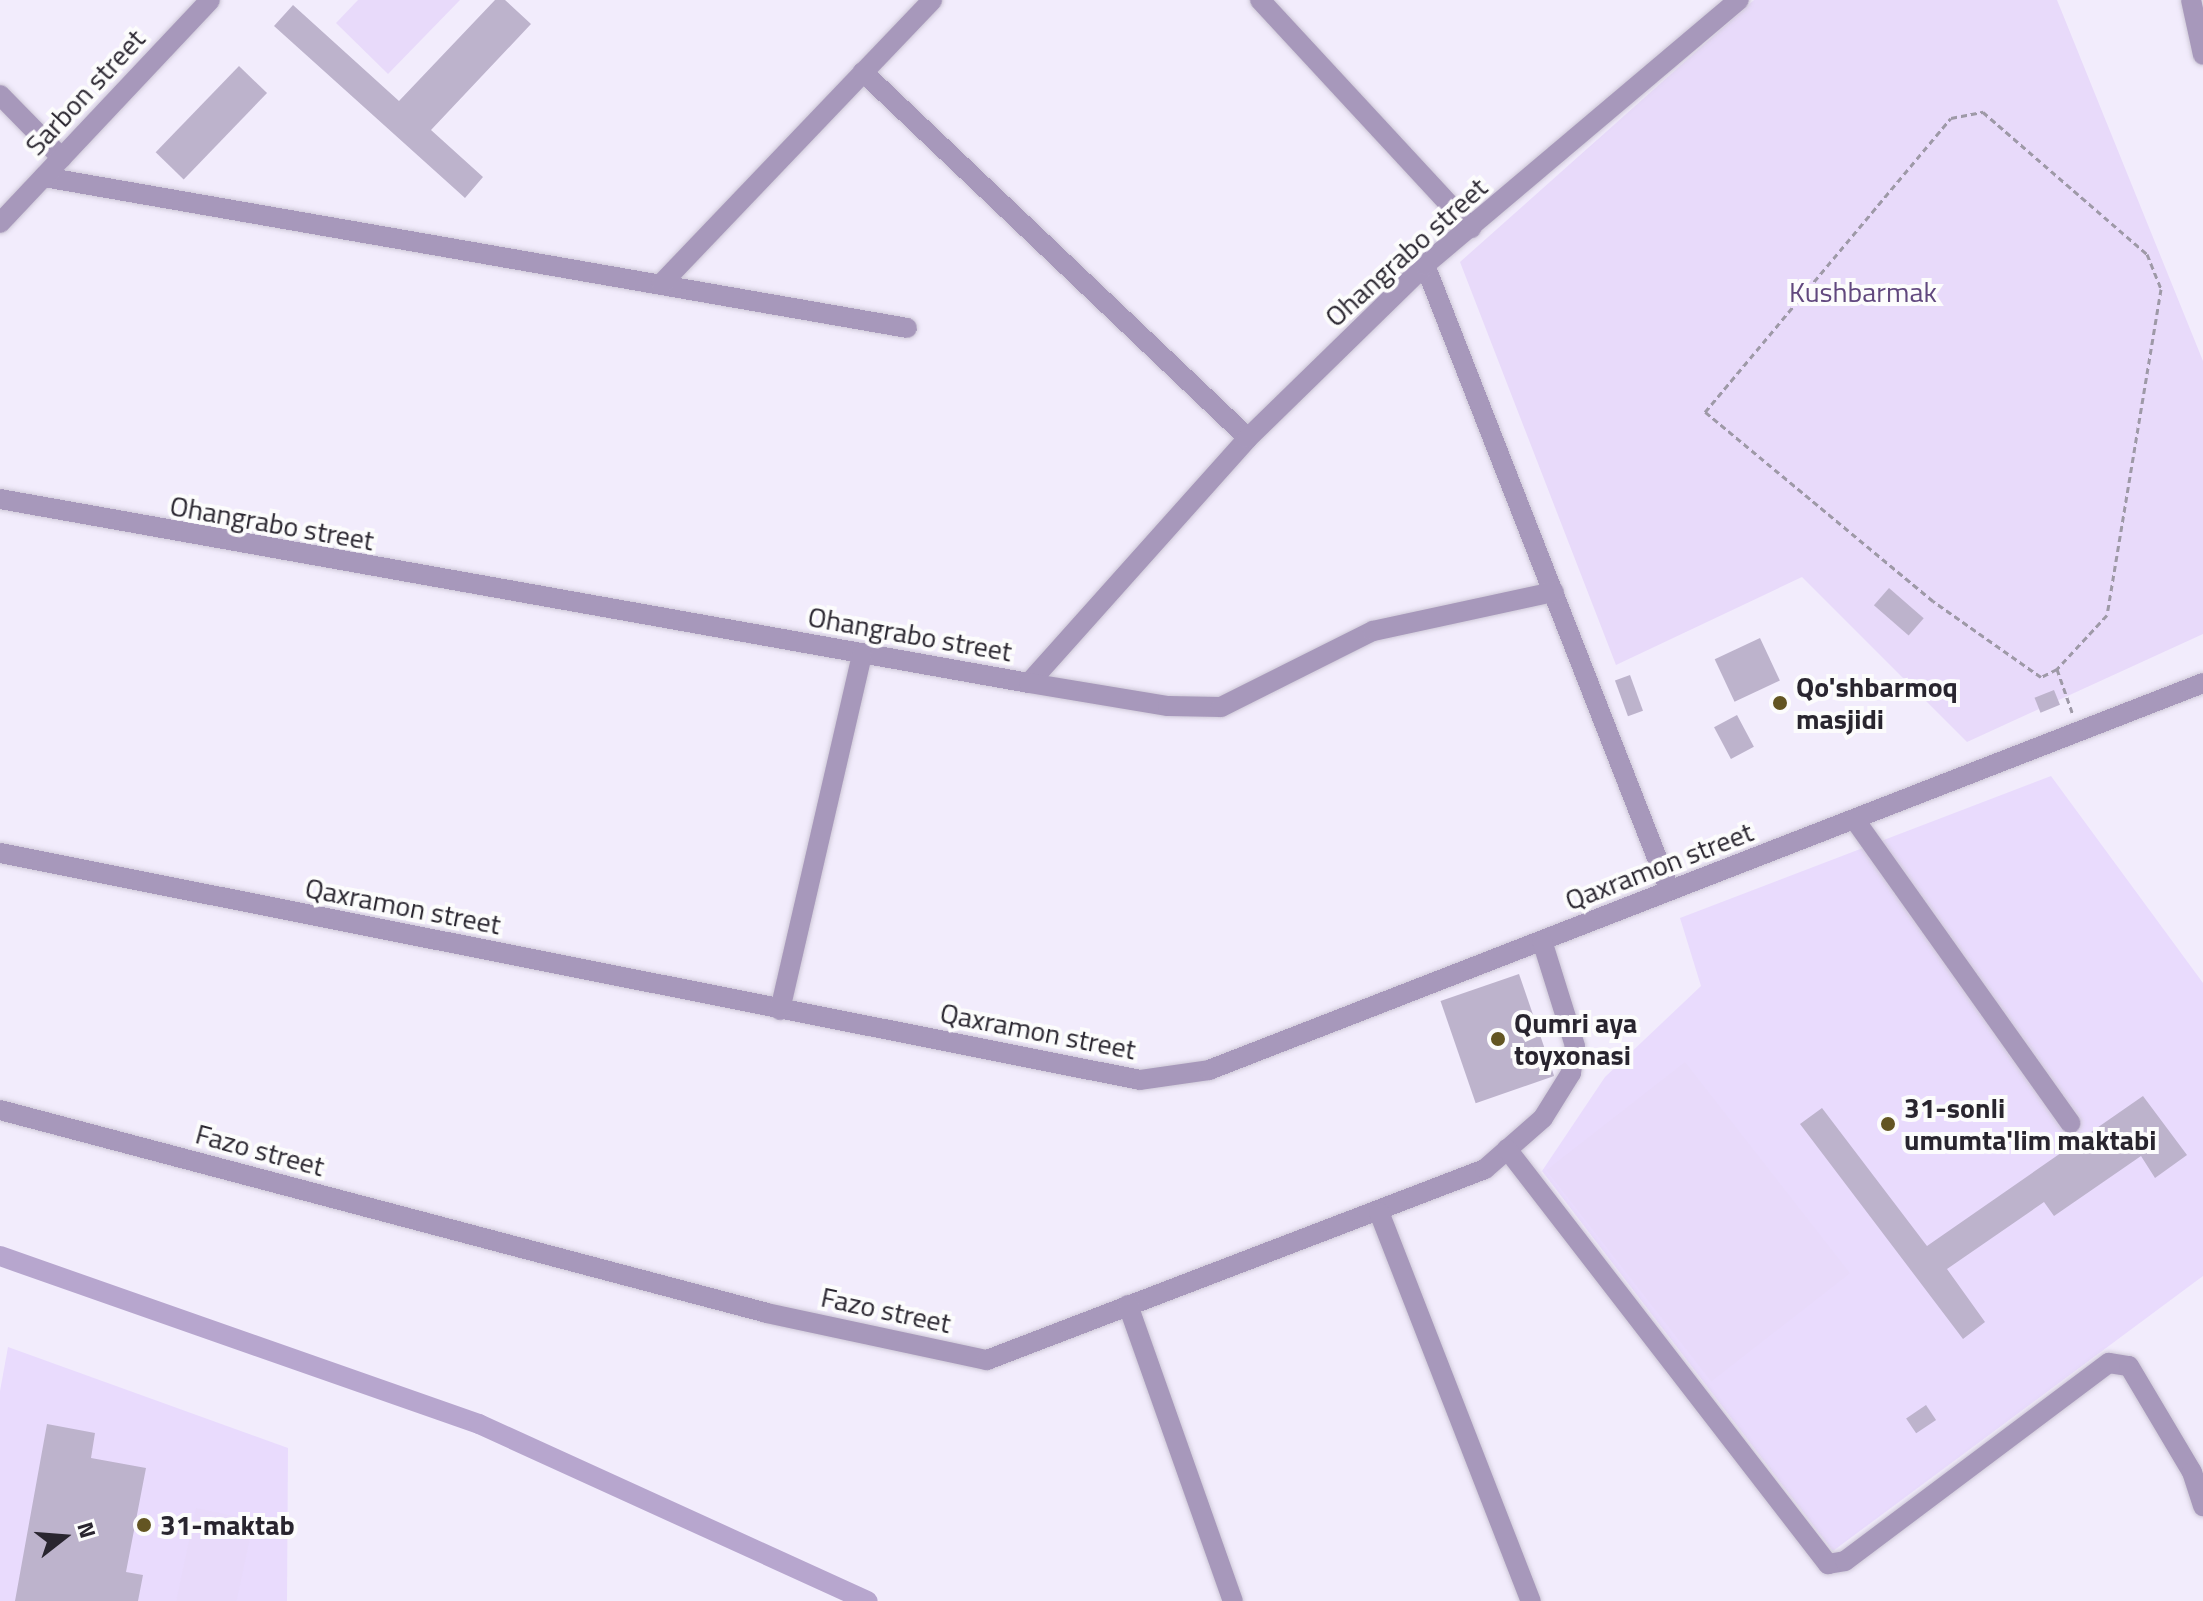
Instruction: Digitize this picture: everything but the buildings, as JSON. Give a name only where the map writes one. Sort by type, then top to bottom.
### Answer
[{"type":"street","name":"Sarbon street","points":[[0,223],[210,0]]},
{"type":"street","points":[[662,283],[932,0]]},
{"type":"street","name":"Ohangrabo street","points":[[0,499],[1029,683],[1248,438],[1425,265],[1739,0]]},
{"type":"street","points":[[2191,0],[2203,55]]},
{"type":"street","points":[[1262,1],[1471,228]]},
{"type":"street","points":[[863,72],[1248,438]]},
{"type":"street","points":[[0,95],[62,158]]},
{"type":"street","points":[[44,177],[907,328]]},
{"type":"street","points":[[1425,265],[1670,891]]},
{"type":"street","points":[[1029,683],[1168,706],[1221,707],[1373,631],[1554,592]]},
{"type":"street","points":[[780,1010],[862,655]]},
{"type":"street","name":"Qaxramon street","points":[[0,853],[1140,1080],[1209,1070],[2203,683]]},
{"type":"street","points":[[1855,820],[2070,1123]]},
{"type":"street","name":"Fazo street","points":[[0,1110],[767,1313],[987,1360],[1485,1169],[1543,1118],[1571,1073],[1575,1046],[1542,941]]},
{"type":"street","points":[[1507,1149],[1828,1564],[1845,1561],[2109,1363],[2129,1366],[2192,1472],[2203,1506]]},
{"type":"street","points":[[1379,1212],[1531,1601]]},
{"type":"street","points":[[1128,1305],[1233,1601]]},
{"type":"path","points":[[1983,112],[2147,254],[2161,289],[2161,323],[2107,615],[2057,669],[2041,677],[1933,601],[1705,412],[1951,118],[1983,112]]},
{"type":"path","points":[[2057,669],[2079,733]]},
{"type":"shaded area","name":"31-sonli umumta'lim maktabi","points":[[2051,776],[2203,983],[2203,1276],[1833,1551],[1542,1171],[1605,1077],[1701,986],[1680,918]]},
{"type":"shaded area","name":"31-maktab","points":[[8,1347],[288,1448],[287,1601],[0,1601],[0,1391]]},
{"type":"green space","points":[[358,0],[460,0],[388,74],[336,23]]},
{"type":"green space","name":"Kushbarmak","points":[[1754,0],[2057,0],[2203,361],[2203,634],[1967,742],[1802,577],[1616,665],[1460,262]]},
{"type":"green space","points":[[1685,1062],[1850,1273],[1711,1382],[1546,1170]]},
{"type":"green space","points":[[196,1508],[254,1520],[237,1601],[176,1601]]},
{"type":"waterway","points":[[0,1256],[479,1424],[868,1601]]},
{"type":"place","name":"Qo'shbarmoq masjidi","points":[[1780,703]]},
{"type":"place","name":"Qumri aya toyxonasi","points":[[1498,1039]]},
{"type":"place","name":"31-sonli umumta'lim maktabi","points":[[1888,1124]]},
{"type":"place","name":"31-maktab","points":[[144,1525]]}]
